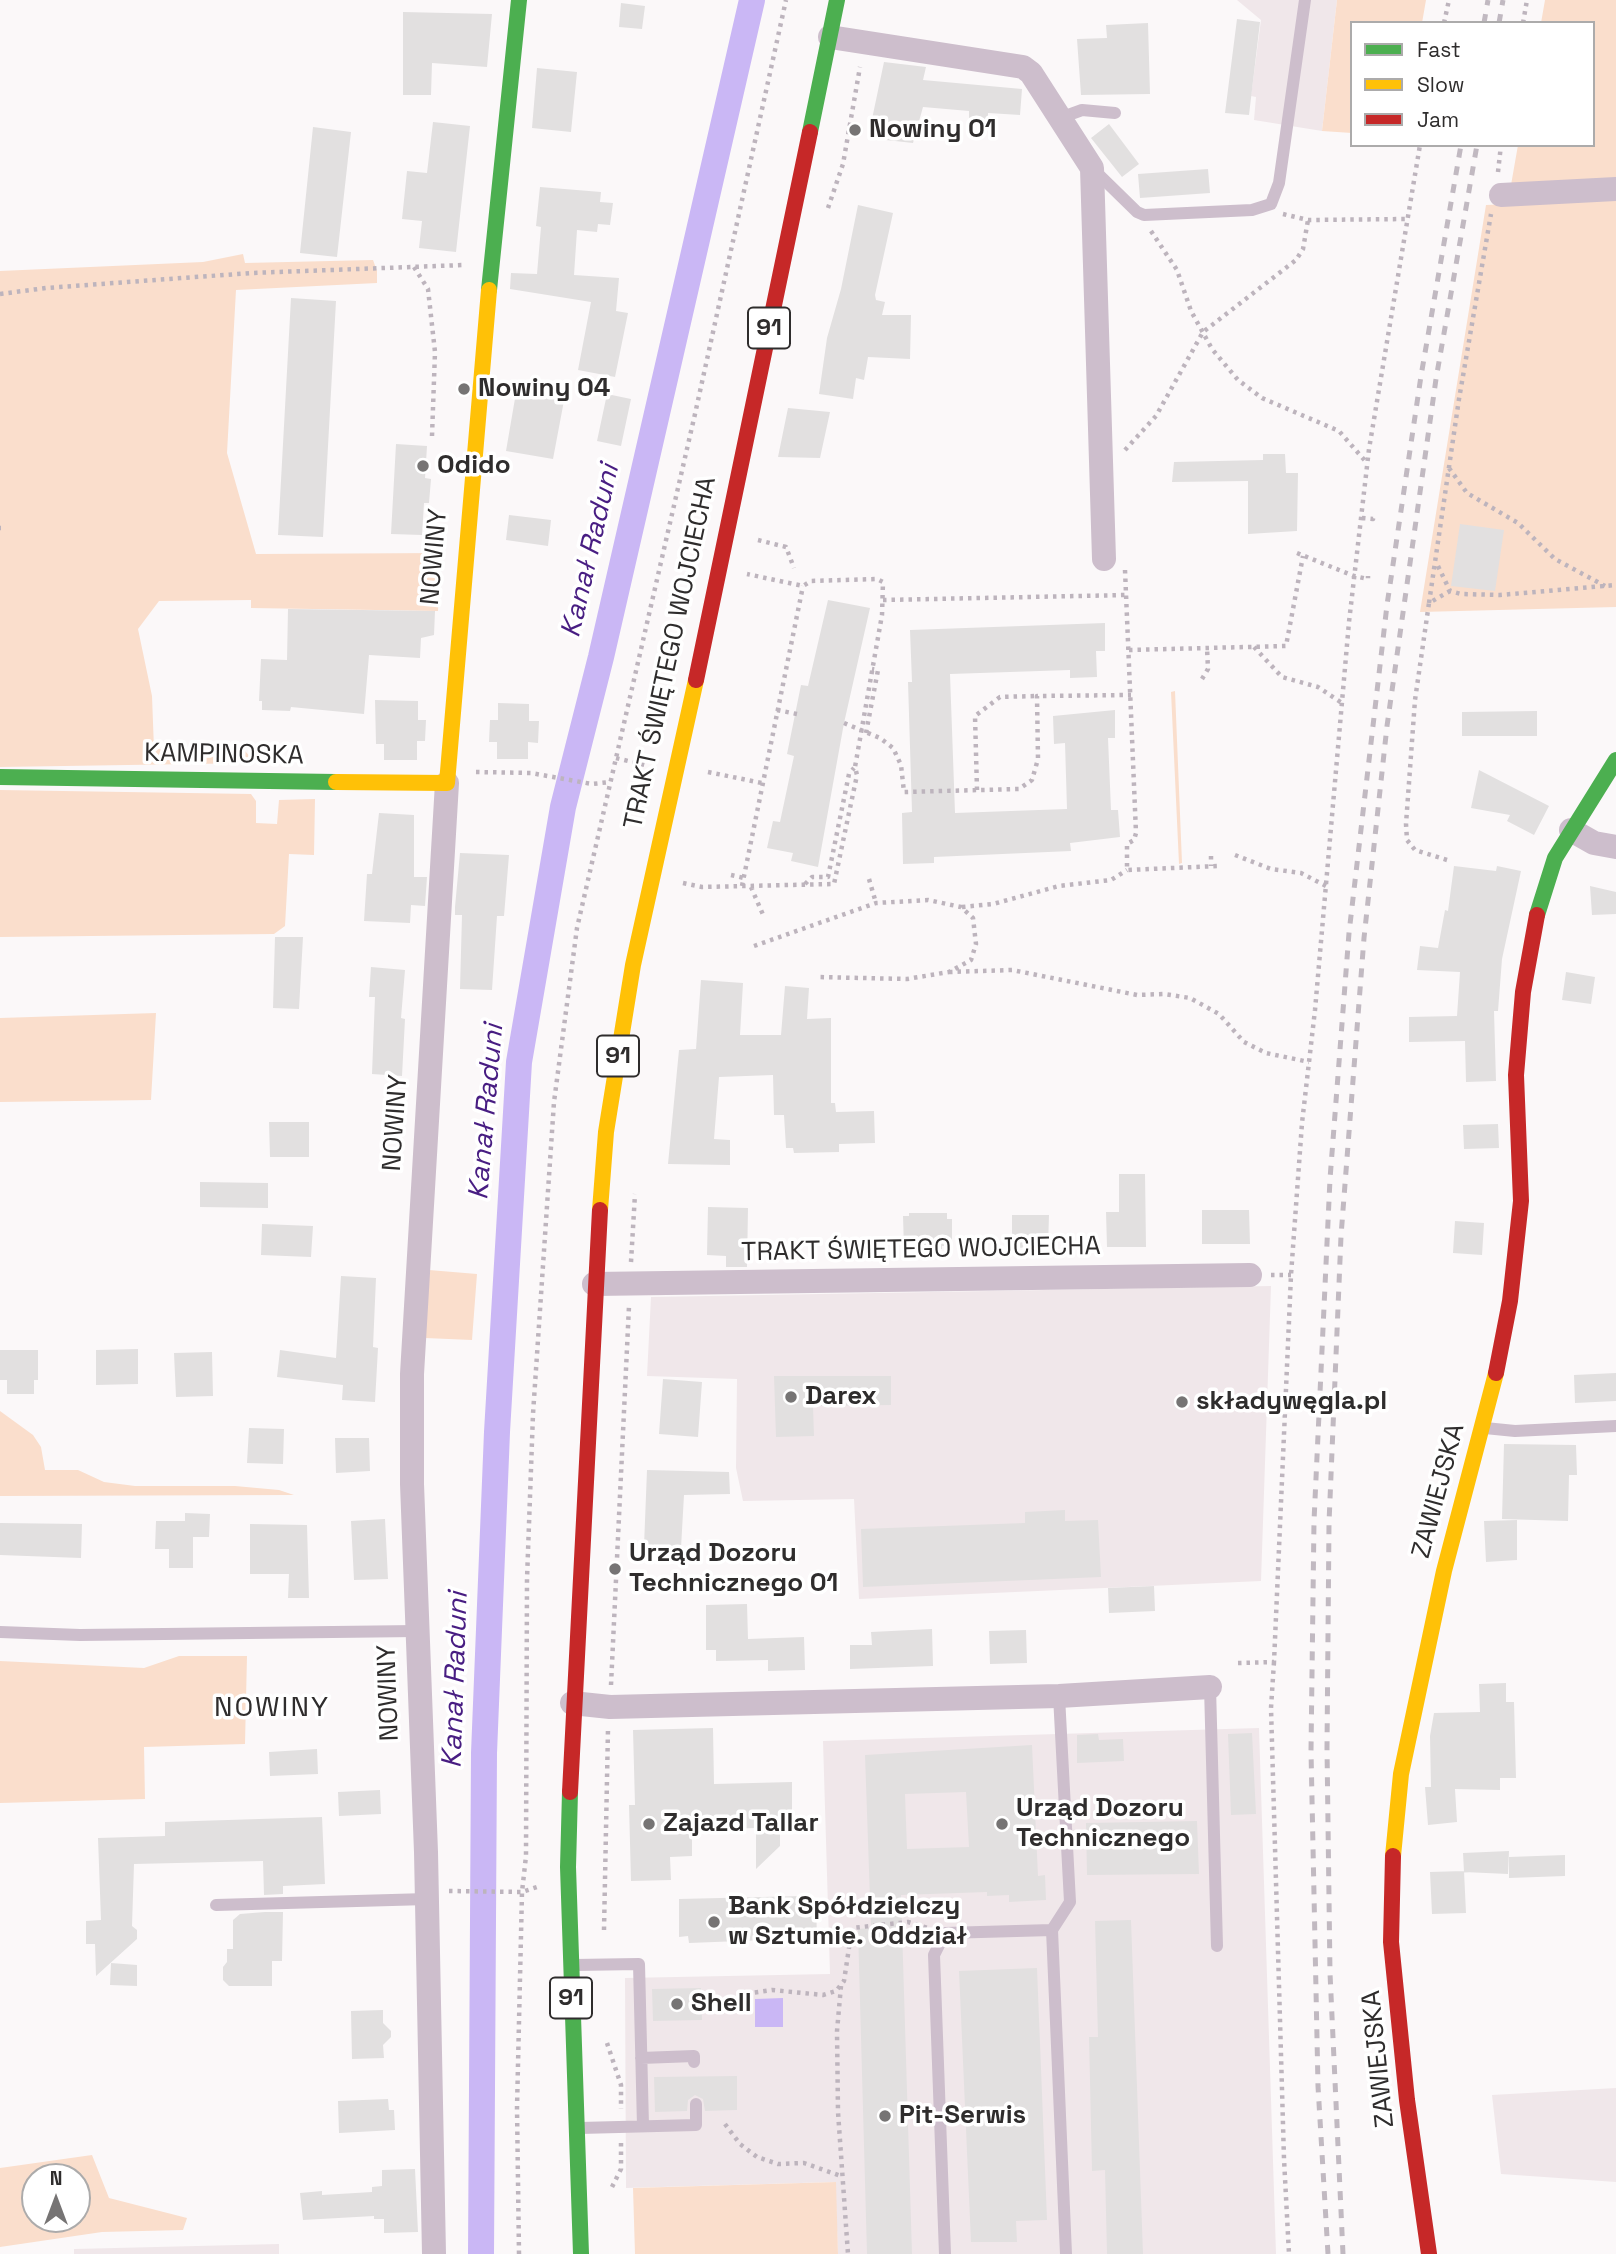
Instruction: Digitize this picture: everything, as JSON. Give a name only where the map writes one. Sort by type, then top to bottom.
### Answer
[{"type":"street","name":"NOWINY","points":[[435,2254],[427,1899],[412,1484],[413,1352],[455,777],[479,392],[519,0]]},
{"type":"street","name":"TRAKT ŚWIĘTEGO WOJCIECHA","points":[[582,2254],[568,1867],[572,1703],[594,1284],[606,1132],[634,965],[667,819],[837,0]]},
{"type":"street","points":[[830,37],[1023,67],[1031,74],[1092,168],[1103,474],[1114,559]]},
{"type":"street","points":[[1497,201],[1616,189]]},
{"type":"street","name":"ZAWIEJSKA","points":[[1429,2254],[1407,2100],[1391,1942],[1393,1856],[1401,1774],[1417,1688],[1500,1356],[1517,1249],[1521,1201],[1516,1075],[1529,952],[1547,879],[1555,858],[1616,760]]},
{"type":"street","name":"KAMPINOSKA","points":[[0,777],[455,777]]},
{"type":"street","points":[[1571,830],[1594,843],[1616,847]]},
{"type":"street","name":"TRAKT ŚWIĘTEGO WOJCIECHA","points":[[594,1284],[1250,1275]]},
{"type":"street","points":[[572,1703],[610,1707],[1059,1696],[1210,1687]]},
{"type":"lane","points":[[1092,168],[1137,212],[1151,215],[1265,208],[1276,196],[1279,183],[1305,0]]},
{"type":"lane","points":[[1060,118],[1082,110],[1115,113]]},
{"type":"lane","points":[[1481,1428],[1515,1431],[1616,1426]]},
{"type":"lane","points":[[0,1632],[80,1636],[417,1631]]},
{"type":"lane","points":[[1210,1687],[1217,1946]]},
{"type":"lane","points":[[1059,1696],[1070,1902],[1052,1930],[1066,2254]]},
{"type":"lane","points":[[216,1905],[427,1899]]},
{"type":"lane","points":[[945,2254],[934,1955],[945,1933],[1052,1930]]},
{"type":"lane","points":[[570,1965],[639,1964],[644,2126]]},
{"type":"lane","points":[[641,2057],[694,2056],[694,2062]]},
{"type":"lane","points":[[576,2128],[696,2125],[696,2104]]},
{"type":"path","points":[[1444,21],[1449,0]]},
{"type":"path","points":[[1523,21],[1527,0]]},
{"type":"path","points":[[1289,2254],[1272,1749],[1291,1275],[1354,576],[1405,219],[1420,147]]},
{"type":"path","points":[[1447,860],[1415,850],[1407,840],[1415,700],[1449,467],[1497,201]]},
{"type":"path","points":[[1265,208],[1308,220],[1405,219]]},
{"type":"path","points":[[1137,212],[1177,270],[1191,312],[1203,332],[1238,380],[1262,398],[1339,431],[1368,464]]},
{"type":"path","points":[[1103,474],[1156,416],[1203,332],[1228,311],[1289,269],[1303,249],[1308,220]]},
{"type":"path","points":[[0,294],[46,288],[237,274],[493,264]]},
{"type":"path","points":[[414,267],[428,289],[435,352],[432,436]]},
{"type":"path","points":[[1449,467],[1467,493],[1518,523],[1555,559],[1605,586]]},
{"type":"path","points":[[1362,518],[1373,519],[1374,516]]},
{"type":"path","points":[[758,540],[786,547],[794,568]]},
{"type":"path","points":[[1297,553],[1354,576],[1368,579],[1368,576]]},
{"type":"path","points":[[1129,650],[1286,646],[1303,556]]},
{"type":"path","points":[[1114,559],[1126,595],[1129,650],[1136,833],[1134,840],[1127,844],[1128,870]]},
{"type":"path","points":[[1437,563],[1450,591]]},
{"type":"path","points":[[751,574],[803,586]]},
{"type":"path","points":[[686,884],[741,886],[750,886],[834,884],[857,775],[855,768],[883,600],[883,582],[877,579],[811,580],[803,586],[741,886]]},
{"type":"path","points":[[1429,603],[1450,591],[1461,594],[1490,593],[1616,585]]},
{"type":"path","points":[[1461,594],[1463,587]]},
{"type":"path","points":[[883,600],[1126,595]]},
{"type":"path","points":[[1283,611],[1293,610]]},
{"type":"path","points":[[1253,647],[1282,677],[1318,687],[1342,702]]},
{"type":"path","points":[[1202,680],[1208,668],[1207,648]]},
{"type":"path","points":[[976,790],[975,716],[1000,697],[1131,695]]},
{"type":"path","points":[[844,723],[894,748],[901,765],[904,792],[1019,789],[1032,780],[1038,759],[1037,696]]},
{"type":"path","points":[[777,710],[797,714]]},
{"type":"path","points":[[616,758],[651,766]]},
{"type":"path","points":[[804,885],[812,877],[828,877],[849,774],[855,768]]},
{"type":"path","points":[[715,773],[762,783]]},
{"type":"path","points":[[455,777],[545,775],[592,784],[610,782]]},
{"type":"path","points":[[1235,855],[1271,869],[1301,873],[1326,886]]},
{"type":"path","points":[[1211,856],[1211,866]]},
{"type":"path","points":[[754,946],[876,903],[928,900],[961,907],[993,904],[1059,886],[1111,880],[1128,870],[1219,866]]},
{"type":"path","points":[[731,875],[744,878]]},
{"type":"path","points":[[869,879],[876,903]]},
{"type":"path","points":[[750,886],[764,917]]},
{"type":"path","points":[[949,972],[971,960],[976,944],[973,918],[961,907]]},
{"type":"path","points":[[817,977],[907,979],[949,972],[1012,970],[1137,995],[1164,994],[1190,998],[1219,1014],[1244,1042],[1266,1053],[1309,1062]]},
{"type":"path","points":[[604,1965],[610,1707],[630,1285]]},
{"type":"path","points":[[1238,1663],[1274,1662]]},
{"type":"path","points":[[457,1891],[510,1892],[542,1886]]},
{"type":"path","points":[[848,2254],[837,2064],[841,1985],[852,1928],[908,1922],[945,1933]]},
{"type":"path","points":[[715,2003],[737,2002],[751,1993],[772,1990],[823,1995],[836,1991],[841,1985]]},
{"type":"path","points":[[604,2031],[614,2072],[621,2085],[621,2169],[610,2193]]},
{"type":"path","points":[[725,2124],[740,2144],[757,2157],[778,2164],[804,2163],[842,2176]]},
{"type":"shaded area","points":[[1237,0],[1337,0],[1322,131],[1254,120],[1256,97],[1251,96],[1261,20]]},
{"type":"shaded area","points":[[1337,0],[1426,0],[1422,21],[1350,21],[1350,133],[1322,131]]},
{"type":"shaded area","points":[[1545,0],[1616,0],[1616,180],[1511,185],[1518,147],[1595,147],[1595,21],[1541,21]]},
{"type":"shaded area","points":[[1616,200],[1616,607],[1420,612],[1486,205]]},
{"type":"shaded area","points":[[243,254],[245,263],[373,260],[377,271],[377,283],[236,290],[227,453],[256,554],[441,553],[438,611],[251,608],[251,600],[159,601],[138,629],[152,696],[154,749],[245,751],[256,763],[0,767],[0,271],[203,262]]},
{"type":"shaded area","points":[[1175,691],[1182,863],[1179,864],[1171,692]]},
{"type":"shaded area","points":[[0,790],[251,794],[256,801],[256,823],[277,824],[279,800],[315,799],[314,855],[289,854],[285,926],[274,934],[0,937]]},
{"type":"shaded area","points":[[156,1013],[151,1100],[0,1102],[0,1018]]},
{"type":"shaded area","points":[[429,1270],[477,1274],[472,1340],[425,1338]]},
{"type":"shaded area","points":[[1271,1286],[1261,1581],[859,1599],[854,1499],[743,1501],[736,1468],[737,1379],[647,1376],[651,1297]]},
{"type":"shaded area","points":[[0,1411],[33,1435],[41,1447],[45,1470],[78,1470],[104,1482],[135,1486],[235,1486],[279,1490],[294,1495],[0,1496]]},
{"type":"shaded area","points":[[179,1656],[247,1656],[245,1744],[144,1747],[145,1799],[0,1803],[0,1661],[144,1668]]},
{"type":"shaded area","points":[[1259,1728],[1276,2254],[838,2254],[835,2182],[626,2188],[625,1978],[830,1974],[823,1741]]},
{"type":"shaded area","points":[[783,1998],[783,2027],[755,2027],[755,1999]]},
{"type":"shaded area","points":[[1616,2088],[1616,2182],[1501,2174],[1492,2095]]},
{"type":"shaded area","points":[[92,2155],[109,2198],[187,2218],[183,2230],[102,2232],[0,2247],[0,2168],[21,2165],[21,2233],[91,2233],[91,2163],[35,2163]]},
{"type":"shaded area","points":[[836,2182],[838,2254],[635,2254],[633,2188]]},
{"type":"shaded area","points":[[279,2244],[279,2254],[74,2254],[74,2249]]},
{"type":"building","points":[[621,3],[645,6],[642,29],[619,27]]},
{"type":"building","points":[[403,12],[492,14],[487,67],[432,63],[431,95],[403,95]]},
{"type":"building","points":[[1237,19],[1260,22],[1249,115],[1225,113]]},
{"type":"building","points":[[1148,23],[1150,94],[1081,95],[1077,39],[1107,38],[1106,25]]},
{"type":"building","points":[[884,62],[926,67],[923,80],[1022,89],[1020,115],[988,113],[988,120],[969,118],[969,111],[923,107],[913,143],[868,138]]},
{"type":"building","points":[[537,68],[577,72],[571,132],[532,128]]},
{"type":"building","points":[[433,122],[470,126],[456,252],[419,248],[422,221],[402,219],[407,171],[427,173]]},
{"type":"building","points":[[1109,124],[1139,164],[1122,177],[1091,138]]},
{"type":"building","points":[[313,127],[351,132],[337,257],[300,253]]},
{"type":"building","points":[[1208,169],[1210,193],[1140,198],[1138,174]]},
{"type":"building","points":[[540,187],[601,192],[600,202],[613,203],[610,225],[598,224],[597,232],[577,230],[574,275],[619,278],[616,311],[628,313],[615,377],[578,370],[591,302],[510,289],[511,273],[537,274],[541,227],[536,226]]},
{"type":"building","points":[[858,205],[893,213],[875,295],[876,300],[885,302],[882,315],[911,315],[910,359],[868,357],[864,380],[856,378],[853,399],[819,394],[827,338],[841,289]]},
{"type":"building","points":[[291,298],[336,301],[323,537],[278,535]]},
{"type":"building","points":[[518,381],[566,390],[553,459],[506,451]]},
{"type":"building","points":[[607,394],[631,399],[621,446],[597,441]]},
{"type":"building","points":[[788,408],[830,412],[820,458],[778,457]]},
{"type":"building","points":[[396,444],[427,446],[425,478],[431,479],[429,503],[424,503],[422,535],[391,534]]},
{"type":"building","points":[[1263,454],[1285,454],[1286,473],[1298,473],[1297,531],[1248,534],[1248,481],[1172,482],[1174,462],[1263,460]]},
{"type":"building","points":[[509,515],[551,520],[548,546],[506,540]]},
{"type":"building","points":[[1460,524],[1504,530],[1495,591],[1451,586]]},
{"type":"building","points":[[828,600],[870,608],[844,723],[818,867],[791,861],[793,853],[767,848],[773,821],[780,822],[794,756],[787,754],[801,685],[808,686]]},
{"type":"building","points":[[288,609],[435,611],[434,635],[421,638],[420,658],[369,655],[364,714],[291,707],[290,711],[262,710],[262,701],[259,701],[261,659],[287,660]]},
{"type":"building","points":[[1105,623],[1105,651],[1096,651],[1097,677],[1070,678],[1070,670],[950,674],[955,813],[1067,809],[1065,743],[1054,744],[1053,716],[1115,710],[1115,738],[1108,738],[1111,810],[1118,810],[1120,837],[1070,843],[1071,851],[934,857],[934,863],[903,864],[902,813],[912,812],[908,682],[912,682],[910,630]]},
{"type":"building","points":[[375,700],[418,701],[418,720],[426,720],[425,741],[417,741],[417,760],[384,760],[384,744],[376,744]]},
{"type":"building","points":[[498,703],[529,704],[529,721],[539,721],[538,743],[528,742],[528,759],[497,759],[497,742],[489,742],[490,720],[498,720]]},
{"type":"building","points":[[1537,711],[1537,736],[1462,736],[1462,712]]},
{"type":"building","points":[[1479,770],[1549,806],[1534,835],[1507,821],[1510,815],[1471,808]]},
{"type":"building","points":[[379,813],[414,815],[414,877],[427,877],[425,906],[411,905],[410,923],[364,921],[367,874],[372,874]]},
{"type":"building","points":[[460,853],[509,855],[504,916],[497,916],[492,990],[460,989],[462,915],[455,915],[455,907]]},
{"type":"building","points":[[1454,866],[1496,871],[1497,866],[1521,871],[1502,959],[1498,1011],[1494,1011],[1496,1081],[1466,1082],[1465,1041],[1409,1042],[1409,1017],[1457,1016],[1460,972],[1417,970],[1420,946],[1438,948],[1445,910],[1448,911]]},
{"type":"building","points":[[1590,886],[1616,892],[1616,914],[1592,915]]},
{"type":"building","points":[[275,937],[303,937],[299,1009],[273,1008]]},
{"type":"building","points":[[371,967],[405,970],[401,1018],[405,1019],[402,1076],[372,1074],[375,997],[369,997]]},
{"type":"building","points":[[1566,972],[1595,977],[1591,1004],[1562,1000]]},
{"type":"building","points":[[701,980],[743,983],[740,1035],[781,1035],[785,986],[809,988],[807,1019],[831,1018],[831,1103],[835,1103],[836,1112],[874,1111],[875,1143],[839,1144],[839,1152],[794,1153],[793,1148],[786,1148],[784,1115],[774,1115],[773,1075],[719,1077],[714,1139],[730,1140],[730,1165],[668,1164],[679,1050],[696,1049]]},
{"type":"building","points":[[269,1122],[309,1122],[309,1157],[270,1157]]},
{"type":"building","points":[[1498,1124],[1499,1148],[1464,1149],[1463,1125]]},
{"type":"building","points":[[1119,1174],[1145,1174],[1146,1247],[1107,1247],[1106,1212],[1119,1212]]},
{"type":"building","points":[[200,1182],[268,1183],[268,1208],[200,1207]]},
{"type":"building","points":[[708,1207],[748,1208],[747,1267],[726,1267],[726,1256],[707,1255]]},
{"type":"building","points":[[1202,1210],[1249,1210],[1250,1244],[1202,1244]]},
{"type":"building","points":[[909,1213],[947,1213],[947,1219],[952,1219],[952,1246],[942,1246],[942,1249],[904,1249],[903,1216],[909,1216]]},
{"type":"building","points":[[1012,1215],[1049,1215],[1048,1247],[1012,1248]]},
{"type":"building","points":[[1455,1221],[1484,1223],[1482,1255],[1453,1253]]},
{"type":"building","points":[[262,1224],[313,1226],[311,1257],[261,1255]]},
{"type":"building","points":[[341,1276],[376,1278],[373,1347],[378,1348],[375,1402],[342,1400],[343,1385],[277,1377],[280,1350],[336,1358]]},
{"type":"building","points":[[138,1349],[138,1384],[96,1385],[96,1350]]},
{"type":"building","points":[[0,1350],[38,1350],[38,1380],[34,1380],[34,1394],[7,1394],[7,1380],[0,1380]]},
{"type":"building","points":[[212,1352],[213,1396],[176,1397],[174,1353]]},
{"type":"building","points":[[1616,1373],[1616,1401],[1575,1403],[1574,1375]]},
{"type":"building","points":[[774,1376],[891,1376],[891,1405],[813,1406],[814,1436],[776,1437]]},
{"type":"building","points":[[663,1379],[702,1382],[698,1437],[659,1434]]},
{"type":"building","points":[[249,1428],[284,1429],[283,1464],[247,1463]]},
{"type":"building","points":[[335,1438],[369,1438],[370,1471],[336,1473]]},
{"type":"building","points":[[1504,1444],[1576,1445],[1577,1475],[1569,1475],[1568,1521],[1502,1519]]},
{"type":"building","points":[[647,1470],[729,1472],[730,1494],[684,1495],[681,1548],[644,1546]]},
{"type":"building","points":[[1065,1510],[1065,1521],[1098,1520],[1101,1577],[863,1587],[861,1529],[1025,1523],[1025,1512]]},
{"type":"building","points":[[185,1513],[210,1514],[209,1537],[193,1537],[193,1568],[169,1568],[169,1549],[155,1549],[156,1521],[185,1521]]},
{"type":"building","points":[[385,1519],[388,1579],[354,1580],[351,1521]]},
{"type":"building","points":[[1517,1520],[1517,1560],[1486,1562],[1484,1521]]},
{"type":"building","points":[[0,1523],[82,1524],[81,1558],[0,1555]]},
{"type":"building","points":[[250,1524],[307,1525],[309,1598],[288,1598],[289,1574],[250,1574]]},
{"type":"building","points":[[1154,1586],[1155,1611],[1109,1613],[1108,1588]]},
{"type":"building","points":[[747,1604],[748,1639],[804,1637],[805,1670],[768,1671],[768,1660],[716,1661],[716,1650],[706,1650],[706,1605]]},
{"type":"building","points":[[932,1629],[933,1666],[850,1669],[850,1645],[872,1645],[871,1632]]},
{"type":"building","points":[[1026,1630],[1027,1663],[990,1664],[989,1631]]},
{"type":"building","points":[[1506,1683],[1506,1702],[1514,1702],[1516,1778],[1500,1778],[1500,1790],[1455,1789],[1457,1822],[1428,1825],[1425,1787],[1431,1787],[1430,1736],[1434,1713],[1480,1712],[1479,1684]]},
{"type":"building","points":[[713,1728],[714,1784],[792,1782],[792,1827],[780,1827],[780,1846],[756,1869],[756,1828],[692,1830],[692,1856],[670,1857],[671,1880],[631,1881],[629,1805],[635,1805],[633,1730]]},
{"type":"building","points":[[1252,1733],[1256,1814],[1231,1815],[1228,1734]]},
{"type":"building","points":[[1098,1734],[1099,1740],[1123,1739],[1124,1761],[1077,1763],[1077,1735]]},
{"type":"building","points":[[1032,1745],[1038,1876],[1045,1875],[1046,1900],[1009,1902],[1009,1895],[987,1896],[987,1892],[901,1895],[912,2254],[867,2254],[858,1929],[871,1928],[865,1755]],"holes":[[[966,1792],[969,1847],[907,1849],[905,1794]]]},
{"type":"building","points":[[317,1749],[318,1774],[270,1776],[269,1752]]},
{"type":"building","points":[[380,1790],[381,1814],[339,1816],[338,1792]]},
{"type":"building","points":[[322,1817],[325,1884],[283,1886],[283,1894],[264,1895],[263,1861],[134,1864],[132,1926],[137,1930],[137,1939],[96,1976],[95,1944],[86,1944],[86,1921],[101,1920],[98,1838],[165,1836],[165,1822]]},
{"type":"building","points":[[1197,1821],[1199,1874],[1087,1875],[1086,1823]]},
{"type":"building","points":[[1509,1851],[1508,1874],[1464,1872],[1463,1853]]},
{"type":"building","points":[[1565,1855],[1565,1876],[1509,1878],[1509,1857]]},
{"type":"building","points":[[1464,1871],[1466,1913],[1432,1914],[1430,1872]]},
{"type":"building","points":[[803,1896],[803,1902],[816,1902],[817,1938],[689,1943],[688,1936],[679,1937],[679,1899]]},
{"type":"building","points":[[283,1912],[282,1961],[272,1961],[272,1986],[229,1986],[223,1980],[223,1967],[227,1962],[227,1949],[233,1949],[233,1920],[240,1914]]},
{"type":"building","points":[[1131,1920],[1143,2254],[1107,2254],[1105,2170],[1092,2171],[1089,2037],[1098,2037],[1095,1921]]},
{"type":"building","points":[[111,1963],[137,1965],[137,1986],[110,1985]]},
{"type":"building","points":[[1037,1968],[1047,2220],[1016,2221],[1017,2242],[971,2242],[959,1971]]},
{"type":"building","name":"Shell","points":[[701,1988],[702,2020],[653,2021],[652,1989]]},
{"type":"building","points":[[383,2010],[383,2023],[391,2031],[391,2037],[383,2045],[384,2058],[352,2059],[351,2011]]},
{"type":"building","points":[[737,2076],[737,2110],[705,2111],[703,2099],[695,2095],[688,2100],[687,2111],[655,2112],[654,2077]]},
{"type":"building","points":[[388,2099],[389,2110],[394,2110],[395,2130],[339,2133],[338,2101]]},
{"type":"building","points":[[415,2169],[418,2232],[384,2233],[384,2219],[374,2219],[374,2216],[303,2220],[300,2193],[322,2191],[322,2195],[372,2192],[372,2187],[382,2186],[382,2170]]},
{"type":"waterway","name":"Kanał Raduni","points":[[481,2254],[484,1753],[497,1432],[519,1062],[563,807],[601,657],[752,0]]},
{"type":"railway","points":[[1484,21],[1488,0]]},
{"type":"railway","points":[[1499,21],[1503,0]]},
{"type":"railway","points":[[1328,2254],[1318,2086],[1311,1751],[1314,1521],[1330,1179],[1349,933],[1387,605],[1421,376],[1461,147]]},
{"type":"railway","points":[[1343,2254],[1330,1973],[1327,1748],[1329,1523],[1341,1236],[1364,938],[1387,726],[1436,379],[1477,147]]},
{"type":"traffic: fast","points":[[489,290],[519,0]]},
{"type":"traffic: fast","points":[[810,132],[837,0]]},
{"type":"traffic: fast","points":[[1537,915],[1555,858],[1616,760]]},
{"type":"traffic: fast","points":[[0,777],[336,782]]},
{"type":"traffic: fast","points":[[570,1792],[568,1867],[581,2254]]},
{"type":"traffic: slow","points":[[336,782],[447,783],[489,290]]},
{"type":"traffic: slow","points":[[600,1210],[606,1132],[633,965],[696,680]]},
{"type":"traffic: slow","points":[[1393,1856],[1401,1774],[1444,1571],[1496,1373]]},
{"type":"traffic: jam","points":[[696,680],[810,132]]},
{"type":"traffic: jam","points":[[1496,1373],[1510,1301],[1521,1201],[1516,1075],[1523,992],[1537,915]]},
{"type":"traffic: jam","points":[[570,1792],[600,1210]]},
{"type":"traffic: jam","points":[[1393,1856],[1391,1942],[1407,2100],[1429,2254]]},
{"type":"place","name":"Nowiny 01","points":[[855,130]]},
{"type":"place","name":"Nowiny 04","points":[[464,389]]},
{"type":"place","name":"Odido","points":[[423,466]]},
{"type":"place","name":"Darex","points":[[791,1397]]},
{"type":"place","name":"składywęgla.pl","points":[[1182,1402]]},
{"type":"place","name":"Urząd Dozoru Technicznego 01","points":[[615,1569]]},
{"type":"place","name":"Zajazd Tallar","points":[[649,1824]]},
{"type":"place","name":"Urząd Dozoru Technicznego","points":[[1002,1824]]},
{"type":"place","name":"Bank Spółdzielczy w Sztumie. Oddział","points":[[714,1922]]},
{"type":"place","name":"Shell","points":[[677,2004]]},
{"type":"place","name":"Pit-Serwis","points":[[885,2116]]},
{"type":"district","name":"NOWINY","points":[[272,1708]]}]
